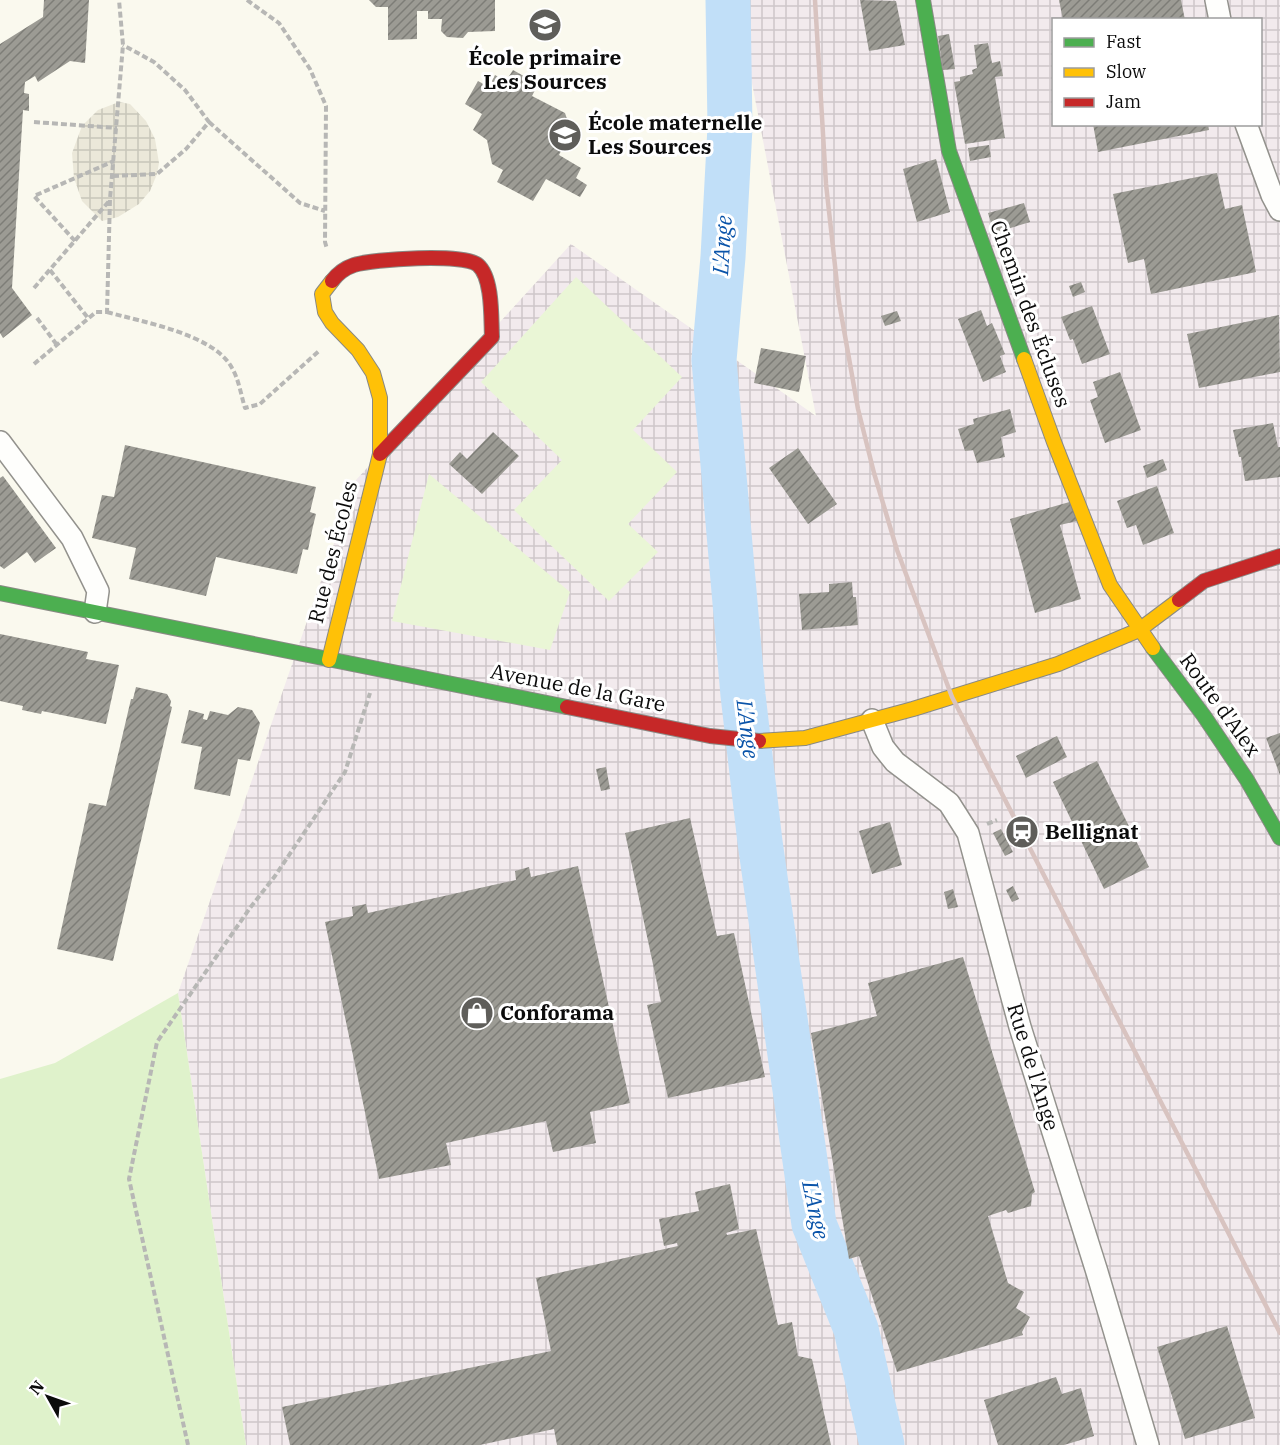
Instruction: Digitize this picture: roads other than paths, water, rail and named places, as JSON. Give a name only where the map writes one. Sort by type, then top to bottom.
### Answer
[{"type":"street","name":"Chemin des Écluses","points":[[923,0],[948,151],[1054,442],[1110,585],[1139,630]]},
{"type":"street","points":[[1216,0],[1220,18]]},
{"type":"street","points":[[1247,126],[1272,195],[1280,210]]},
{"type":"street","name":"Rue des Écoles","points":[[329,660],[380,454],[380,398],[373,373],[358,350],[325,312],[322,294],[333,278],[348,266],[370,261],[465,259],[479,266],[486,277],[492,337],[380,454]]},
{"type":"street","points":[[0,442],[72,538],[98,591],[95,612]]},
{"type":"street","name":"Avenue de la Gare","points":[[0,593],[710,736],[772,741],[805,738],[913,709],[1058,664],[1139,630],[1204,581],[1280,556]]},
{"type":"street","name":"Route d'Alex","points":[[1139,630],[1204,716],[1247,780],[1280,838]]},
{"type":"street","name":"Rue de l'Ange","points":[[872,720],[883,747],[895,762],[949,803],[968,833],[1020,1027],[1097,1272],[1148,1445]]},
{"type":"waterway","name":"L'Ange","points":[[728,0],[730,127],[723,257],[714,360],[743,695],[760,842],[814,1224],[856,1329],[882,1445]]},
{"type":"railway","points":[[815,0],[826,184],[839,302],[858,409],[897,550],[952,697],[1280,1333]]},
{"type":"place","name":"École primaire Les Sources","points":[[545,25]]},
{"type":"place","name":"École maternelle Les Sources","points":[[565,135]]},
{"type":"place","name":"Bellignat","points":[[1022,832]]},
{"type":"place","name":"Conforama","points":[[477,1013]]}]
